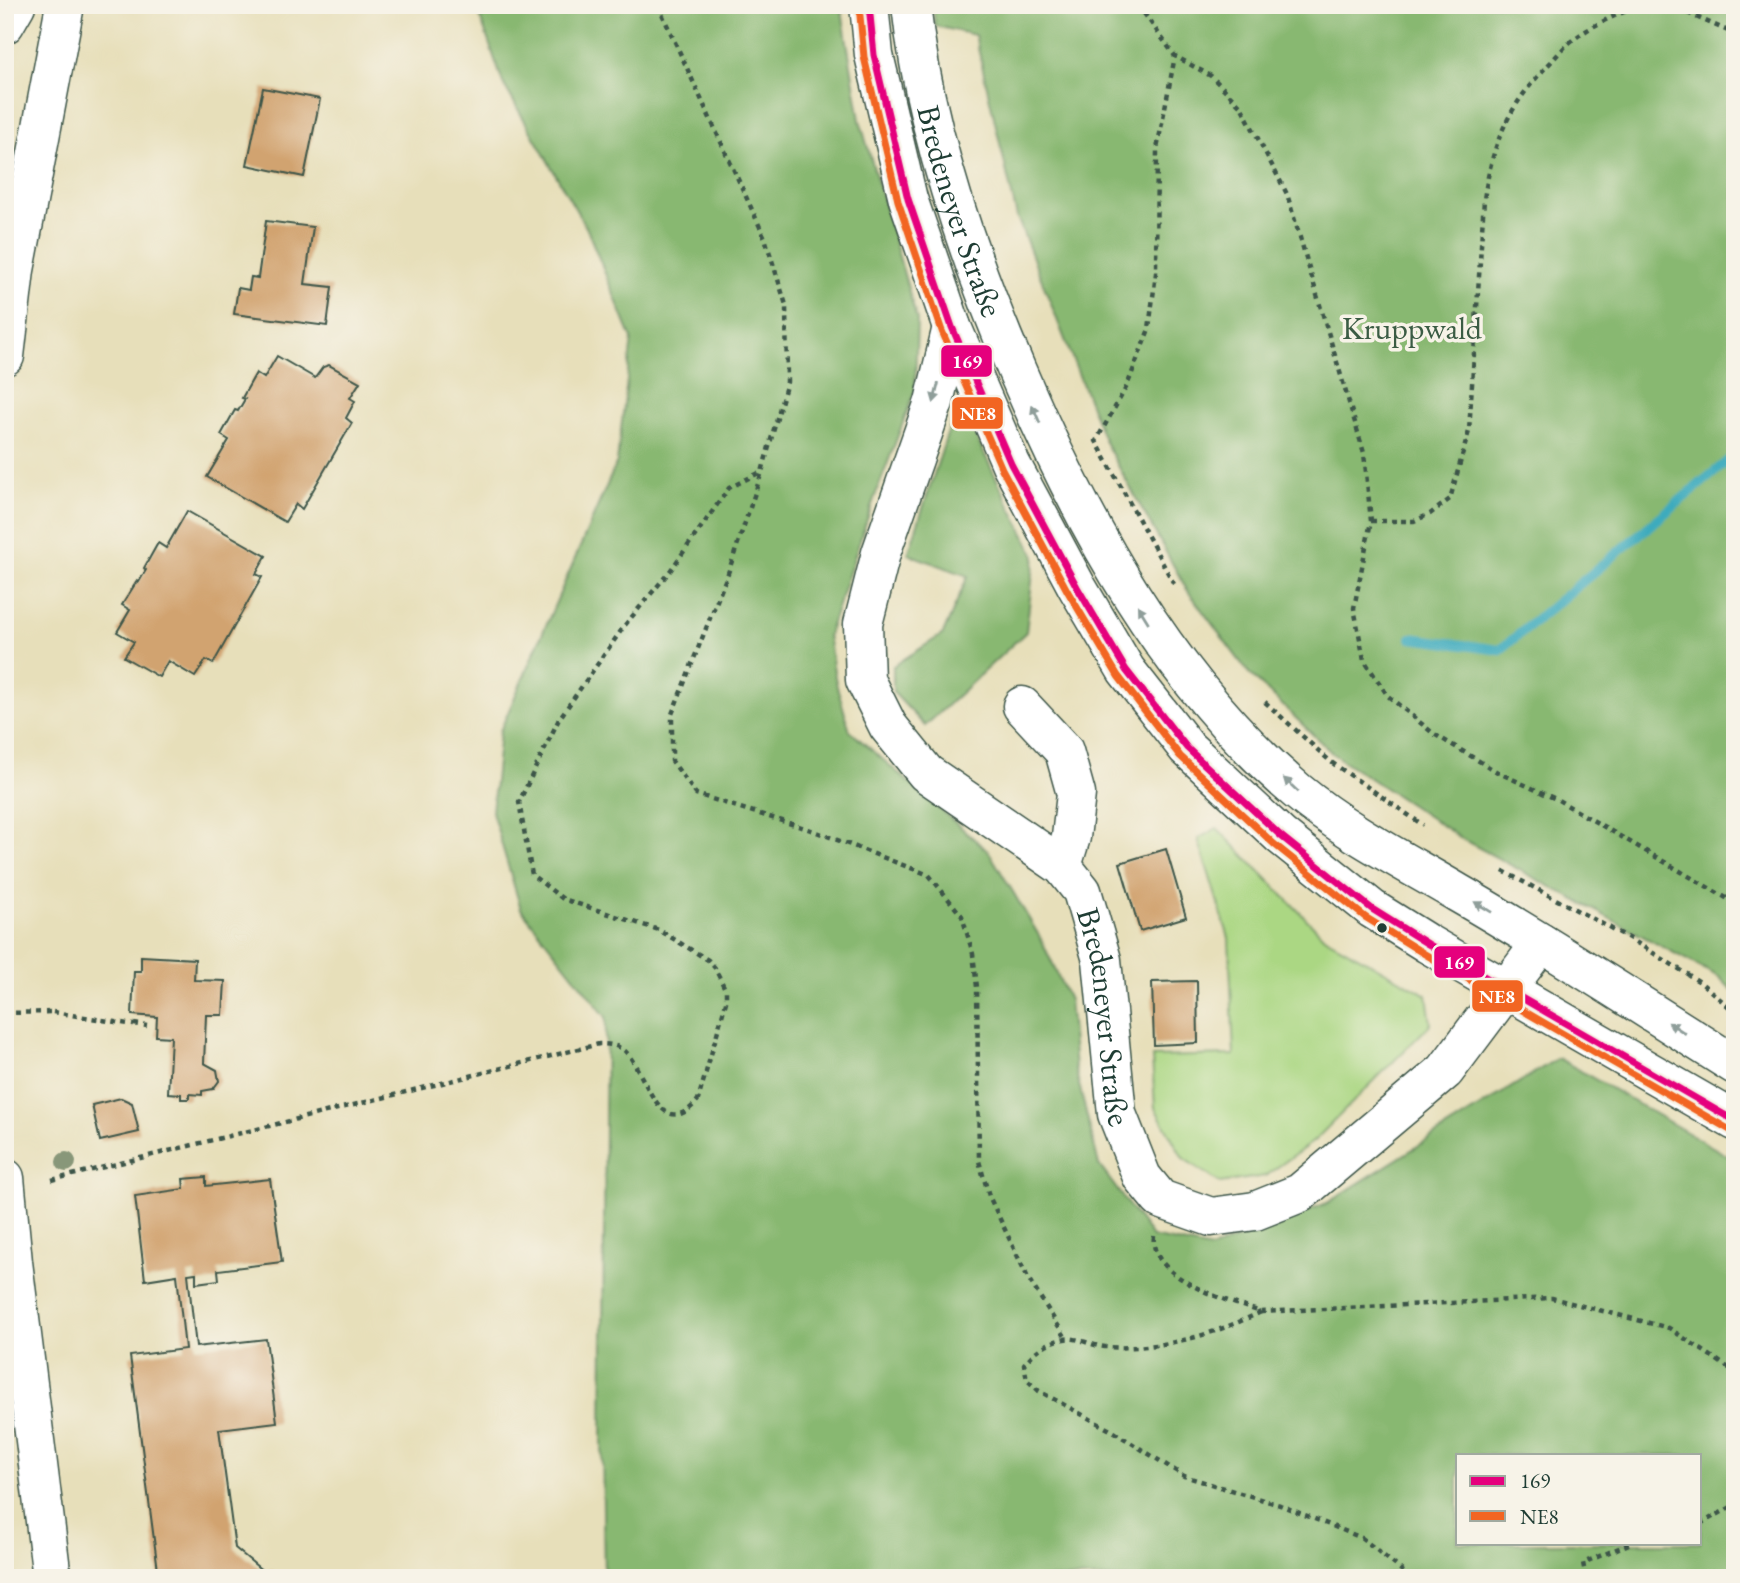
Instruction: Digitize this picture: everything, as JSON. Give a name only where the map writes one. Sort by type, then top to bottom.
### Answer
[{"type":"main road","points":[[5,24],[16,5]]},
{"type":"main road","points":[[5,356],[15,270],[65,5]]},
{"type":"main road","name":"Bredeneyer Straße","points":[[869,5],[874,55],[908,199],[952,327],[1011,464],[1077,587],[1126,670],[1187,748],[1281,836],[1372,909],[1735,1121]]},
{"type":"main road","name":"Bredeneyer Straße","points":[[911,5],[915,46],[949,188],[992,313],[1049,444],[1113,567],[1164,647],[1222,719],[1298,792],[1375,846],[1459,893],[1735,1065]]},
{"type":"main road","name":"Bredeneyer Straße","points":[[952,327],[934,402],[881,553],[863,624],[865,680],[888,726],[926,773],[1062,866],[1082,891],[1102,960],[1117,1114],[1142,1177],[1160,1199]]},
{"type":"main road","points":[[1022,706],[1064,751],[1076,794],[1071,837],[1062,866]]},
{"type":"main road","points":[[1160,1199],[1211,1217],[1255,1211],[1300,1193],[1444,1072],[1541,943]]},
{"type":"main road","points":[[5,1178],[52,1578]]},
{"type":"path","points":[[658,5],[765,238],[786,305],[787,382],[762,472],[728,573],[672,714],[672,761],[696,794],[814,831],[929,875],[962,916],[973,954],[976,988],[979,1160],[989,1196],[1028,1278],[1066,1338]]},
{"type":"path","points":[[1138,5],[1175,56],[1211,76],[1241,106],[1287,194],[1364,453],[1371,521],[1354,608],[1364,660],[1388,695],[1434,734],[1499,773],[1558,800],[1735,903]]},
{"type":"path","points":[[1371,521],[1414,521],[1430,514],[1450,499],[1469,431],[1488,169],[1511,111],[1542,71],[1573,39],[1615,15],[1641,5]]},
{"type":"path","points":[[1669,5],[1735,34]]},
{"type":"path","points":[[1175,56],[1157,149],[1156,273],[1149,329],[1127,386],[1097,441],[1179,592]]},
{"type":"path","points":[[52,1180],[599,1044],[623,1049],[632,1059],[654,1101],[663,1110],[681,1114],[690,1109],[698,1100],[726,1002],[722,979],[708,960],[659,930],[564,899],[532,875],[519,802],[559,719],[625,625],[670,571],[729,488],[762,472]]},
{"type":"path","points":[[1263,700],[1331,762],[1428,828]]},
{"type":"path","points":[[1491,865],[1629,938],[1700,982],[1735,1012]]},
{"type":"path","points":[[5,1013],[53,1012],[147,1026]]},
{"type":"path","points":[[1160,1199],[1153,1247],[1166,1268],[1226,1301],[1261,1312],[1552,1298],[1670,1328],[1735,1372]]},
{"type":"path","points":[[1261,1312],[1224,1330],[1184,1342],[1103,1347],[1066,1338],[1036,1349],[1024,1364],[1027,1380],[1038,1391],[1114,1432],[1184,1476],[1280,1505],[1362,1538],[1411,1578]]},
{"type":"path","points":[[1702,1523],[1735,1505]]},
{"type":"path","points":[[1586,1578],[1583,1563],[1629,1544]]},
{"type":"green space","points":[[476,5],[841,5],[860,120],[917,320],[915,391],[874,499],[828,635],[836,683],[850,731],[989,852],[1041,939],[1069,1000],[1075,1068],[1099,1165],[1152,1237],[1212,1249],[1327,1203],[1558,1058],[1735,1160],[1735,1578],[604,1578],[602,1442],[606,1017],[521,909],[492,812],[500,731],[617,462],[632,339],[587,229],[503,83]]},
{"type":"green space","name":"Kruppwald","points":[[933,5],[1735,5],[1735,993],[1719,977],[1464,840],[1333,754],[1248,672],[1187,590],[1105,442],[1017,217],[975,35],[935,26]]},
{"type":"green space","points":[[958,401],[1035,556],[1026,632],[925,726],[893,692],[893,666],[943,634],[968,576],[908,554]]},
{"type":"green space","points":[[1217,828],[1324,937],[1427,995],[1431,1024],[1314,1141],[1265,1176],[1220,1183],[1183,1158],[1155,1108],[1152,1057],[1234,1055],[1229,938],[1198,839]]},
{"type":"building","points":[[263,88],[320,99],[304,177],[247,165]]},
{"type":"building","points":[[266,221],[313,227],[305,284],[332,287],[327,326],[234,314],[238,288],[249,290],[251,277],[258,278]]},
{"type":"building","points":[[277,356],[315,378],[323,367],[329,365],[360,382],[350,398],[355,401],[346,418],[352,423],[302,509],[296,504],[285,522],[207,477],[229,440],[221,435],[235,410],[238,411],[245,399],[242,398],[256,373],[264,378]]},
{"type":"building","points":[[187,511],[266,556],[256,574],[262,577],[213,664],[206,660],[195,677],[168,661],[159,677],[124,657],[134,642],[117,632],[130,610],[122,605],[146,570],[144,568],[158,543],[166,548]]},
{"type":"building","points":[[1166,849],[1186,917],[1140,931],[1120,863]]},
{"type":"building","points":[[141,956],[195,959],[194,980],[225,981],[223,1015],[206,1015],[204,1063],[217,1070],[219,1081],[213,1089],[202,1091],[202,1095],[189,1094],[189,1099],[181,1099],[181,1094],[168,1093],[171,1037],[156,1036],[157,1017],[132,1015],[134,971],[141,971]]},
{"type":"building","points":[[1197,981],[1198,1043],[1154,1045],[1152,982]]},
{"type":"building","points":[[121,1098],[132,1103],[139,1132],[100,1141],[92,1105]]},
{"type":"building","points":[[206,1177],[206,1186],[270,1179],[282,1262],[218,1270],[219,1280],[196,1283],[196,1273],[188,1274],[196,1347],[266,1339],[277,1422],[219,1429],[235,1548],[264,1572],[273,1570],[274,1578],[159,1578],[130,1356],[185,1349],[177,1275],[145,1280],[135,1196],[184,1189],[183,1179]]},
{"type":"waterway","points":[[1411,638],[1500,650],[1735,455]]},
{"type":"transit line","name":"169","points":[[869,5],[874,55],[908,199],[952,327],[1011,464],[1077,587],[1126,670],[1187,748],[1281,836],[1372,909],[1735,1121]]},
{"type":"transit line","name":"NE8","points":[[859,6],[864,57],[898,201],[942,331],[1002,469],[1068,592],[1118,676],[1180,756],[1274,844],[1365,917],[1730,1130]]}]
